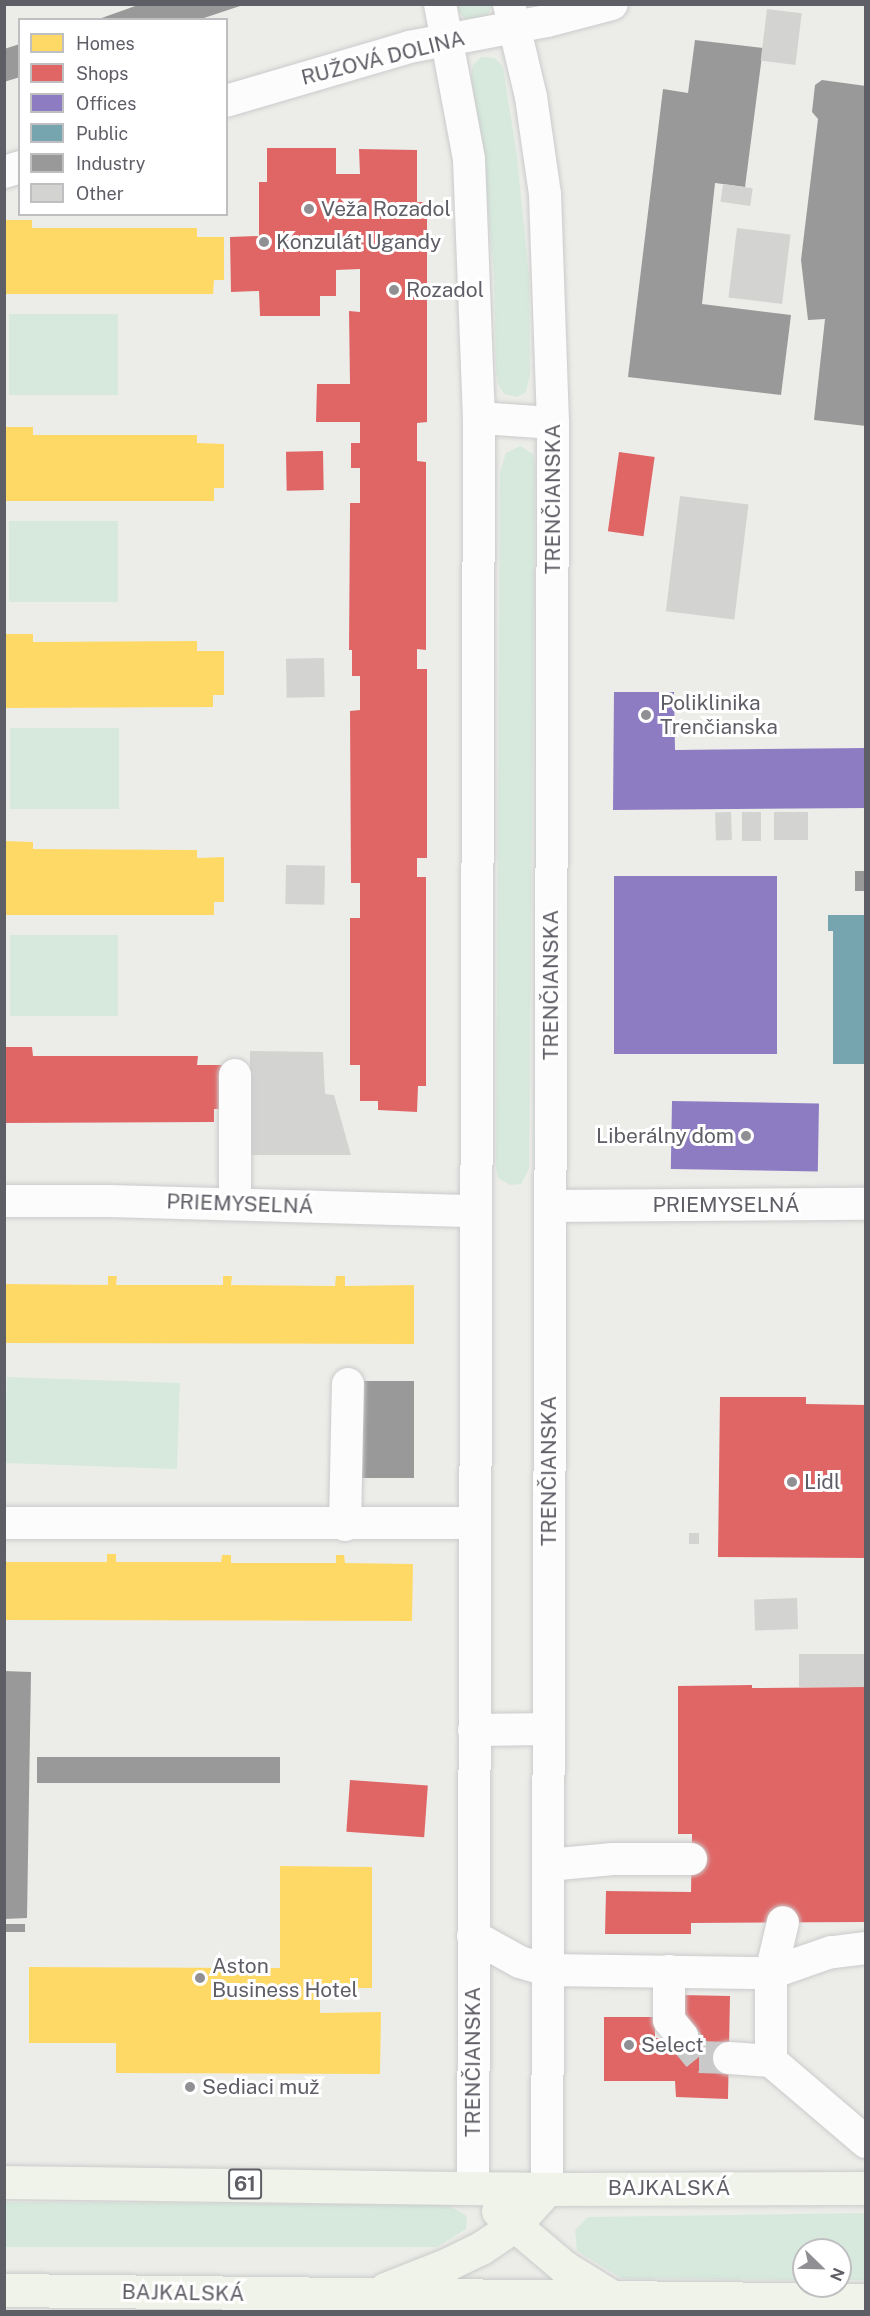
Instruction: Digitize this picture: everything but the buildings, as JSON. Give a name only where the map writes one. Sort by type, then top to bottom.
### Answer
[{"type":"main road","name":"BAJKALSKÁ","points":[[4,2182],[547,2189],[866,2188]]},
{"type":"main road","points":[[473,2187],[514,2226],[564,2267],[614,2298]]},
{"type":"main road","points":[[366,2296],[448,2264],[481,2248],[514,2226],[547,2189]]},
{"type":"main road","name":"BAJKALSKÁ","points":[[4,2290],[94,2305],[366,2296],[614,2298],[746,2305],[864,2304]]},
{"type":"street","name":"TRENČIANSKA","points":[[440,4],[470,159],[479,418],[473,2187]]},
{"type":"street","name":"RUŽOVÁ DOLINA","points":[[228,99],[409,47],[448,39],[512,16],[612,4]]},
{"type":"street","name":"TRENČIANSKA","points":[[512,16],[531,97],[545,194],[553,423],[547,2189]]},
{"type":"street","points":[[479,418],[553,423]]},
{"type":"street","points":[[235,1075],[235,1204]]},
{"type":"street","name":"PRIEMYSELNÁ","points":[[4,1202],[235,1204],[476,1211]]},
{"type":"street","name":"PRIEMYSELNÁ","points":[[550,1206],[866,1204]]},
{"type":"street","points":[[345,1525],[348,1384]]},
{"type":"street","points":[[4,1523],[475,1524]]},
{"type":"street","points":[[474,1730],[548,1729]]},
{"type":"street","points":[[548,1865],[613,1859],[691,1859]]},
{"type":"street","points":[[771,2061],[771,1973],[783,1922]]},
{"type":"street","points":[[474,1936],[520,1962],[548,1970],[771,1973],[831,1952],[866,1948]]},
{"type":"street","points":[[669,1971],[669,2020],[681,2036]]},
{"type":"street","points":[[729,2058],[771,2061],[866,2142]]},
{"type":"green space","points":[[456,5],[491,5],[491,7],[486,20],[476,25],[464,19]]},
{"type":"green space","points":[[481,57],[495,58],[503,67],[517,156],[529,276],[530,375],[526,392],[517,397],[504,394],[498,384],[496,370],[494,275],[484,162],[471,76],[473,65]]},
{"type":"green space","points":[[9,314],[118,314],[118,395],[9,395]]},
{"type":"green space","points":[[520,446],[533,454],[535,467],[529,1169],[521,1184],[510,1185],[498,1178],[496,1168],[500,473],[506,453]]},
{"type":"green space","points":[[9,521],[118,521],[118,602],[9,602]]},
{"type":"green space","points":[[10,728],[119,728],[119,809],[10,809]]},
{"type":"green space","points":[[10,935],[118,935],[118,1016],[10,1016]]},
{"type":"green space","points":[[7,1377],[180,1383],[177,1469],[4,1463]]},
{"type":"green space","points":[[5,2202],[448,2205],[467,2216],[466,2229],[437,2247],[5,2247]]},
{"type":"green space","points":[[865,2213],[865,2280],[852,2280],[852,2238],[792,2238],[792,2280],[621,2278],[577,2251],[575,2230],[588,2217]]},
{"type":"tunnel","points":[[682,2036],[699,2057],[729,2058]]},
{"type":"place","name":"Veža Rozadol","points":[[309,209]]},
{"type":"place","name":"Konzulát Ugandy","points":[[264,242]]},
{"type":"place","name":"Rozadol","points":[[394,290]]},
{"type":"place","name":"Poliklinika Trenčianska","points":[[646,715]]},
{"type":"place","name":"Liberálny dom","points":[[746,1136]]},
{"type":"place","name":"Lidl","points":[[792,1482]]},
{"type":"place","name":"Aston Business Hotel","points":[[200,1978]]},
{"type":"place","name":"Select","points":[[629,2045]]},
{"type":"place","name":"Sediaci muž","points":[[190,2087]]}]
